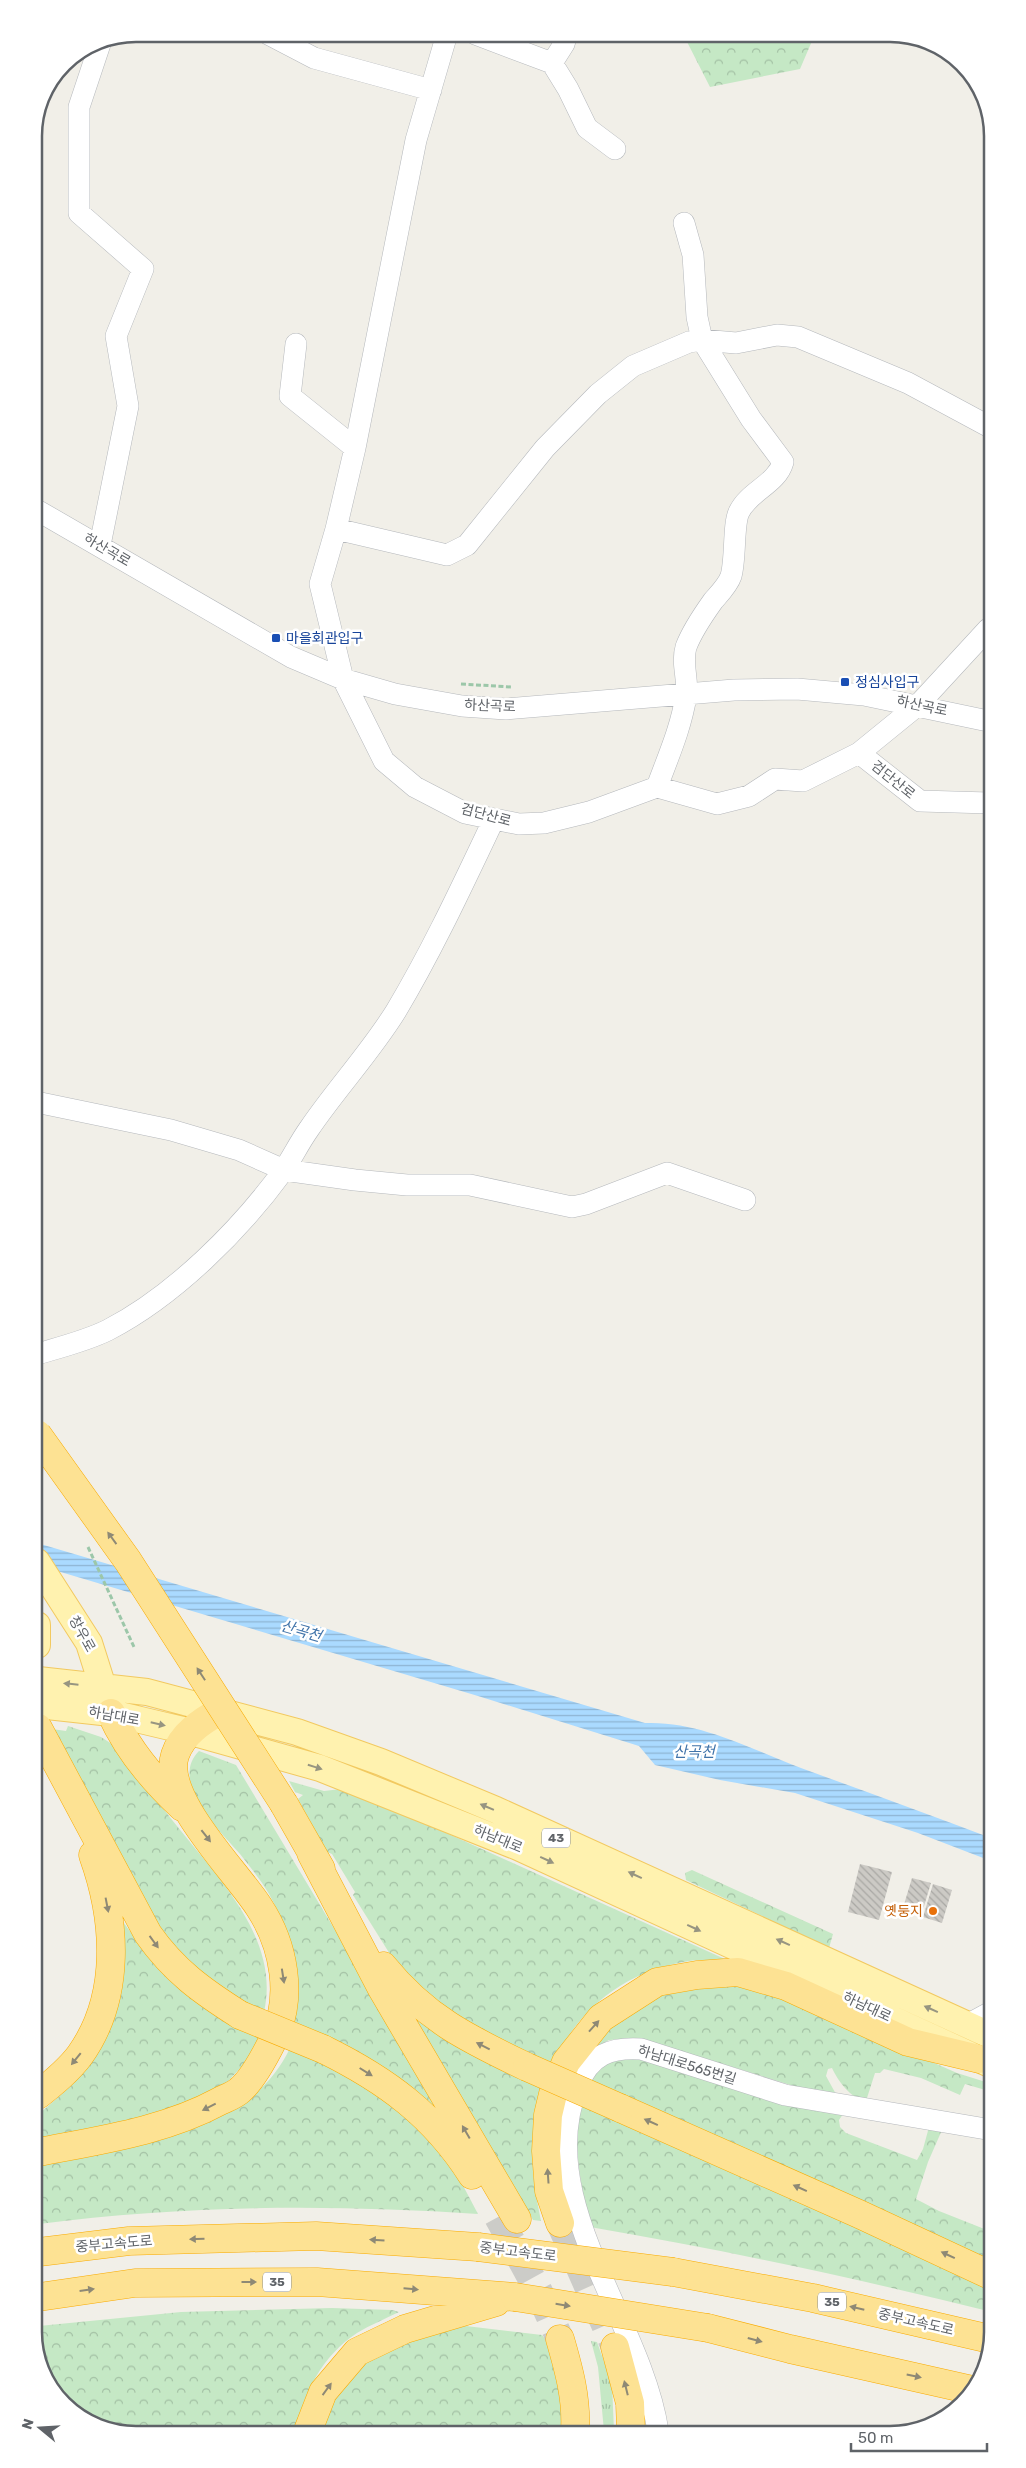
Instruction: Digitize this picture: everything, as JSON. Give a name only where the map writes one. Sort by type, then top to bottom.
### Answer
[{"type":"highway","points":[[42,1441],[128,1560],[284,1804],[382,1989],[508,2218],[453,2147],[420,2110],[367,2073],[323,2049],[240,2015],[200,1991],[164,1957],[148,1934],[42,1736]]},
{"type":"highway","points":[[187,1811],[177,1786],[174,1757],[181,1743],[191,1732],[202,1722],[220,1711]]},
{"type":"highway","points":[[42,2151],[103,2139],[170,2122],[204,2110],[240,2090],[267,2053],[280,2025],[286,1994],[280,1951],[260,1908],[187,1811],[162,1788],[122,1738],[111,1714]]},
{"type":"highway","points":[[42,2092],[63,2074],[80,2055],[95,2029],[105,1999],[110,1968],[112,1935],[107,1903],[97,1867],[65,1776]]},
{"type":"highway","points":[[311,1853],[384,1966],[401,1987],[428,2013],[457,2032],[527,2067],[859,2214],[984,2272]]},
{"type":"highway","points":[[560,2223],[549,2191],[546,2151],[548,2114],[553,2094],[566,2062],[602,2018],[657,1982],[697,1975],[738,1972],[786,1986],[908,2042],[984,2052]]},
{"type":"highway","name":"중부고속도로","points":[[42,2252],[129,2241],[316,2236],[478,2247],[673,2272],[813,2298],[984,2337]]},
{"type":"highway","name":"35","points":[[42,2297],[135,2282],[317,2282],[515,2297],[708,2328],[790,2349],[964,2388]]},
{"type":"highway","points":[[310,2425],[324,2392],[357,2352],[412,2327],[515,2297]]},
{"type":"highway","points":[[575,2426],[576,2412],[567,2341],[587,2419],[586,2426]]},
{"type":"highway","points":[[615,2347],[630,2403],[631,2426]]},
{"type":"main road","name":"창우로","points":[[42,1570],[89,1643],[105,1688],[111,1714]]},
{"type":"main road","name":"하남대로","points":[[42,1681],[147,1692],[297,1732],[381,1762],[487,1806],[967,2025],[984,2048]]},
{"type":"main road","name":"하남대로","points":[[42,1706],[111,1714],[191,1732],[320,1768],[518,1847],[984,2051]]},
{"type":"street","points":[[285,43],[314,58],[431,90]]},
{"type":"street","name":"검단산로","points":[[444,43],[416,140],[355,448],[336,529],[320,584],[343,679],[384,761],[415,788],[465,813],[519,824],[544,823],[589,812],[657,787],[717,804],[749,796],[774,779],[803,781],[859,753],[918,705],[984,633]]},
{"type":"street","points":[[499,43],[552,63],[568,89],[587,128],[615,149]]},
{"type":"street","points":[[552,63],[564,43]]},
{"type":"street","points":[[97,52],[78,107],[79,213],[143,269],[116,336],[128,406],[100,545]]},
{"type":"street","points":[[657,787],[679,728],[687,694],[684,668],[686,648],[703,614],[730,579],[734,563],[738,513],[754,492],[770,481],[781,469],[783,462],[751,419],[702,340],[697,317],[693,255],[684,223]]},
{"type":"street","points":[[336,529],[447,555],[467,545],[544,448],[598,394],[633,366],[689,342],[702,340],[736,343],[778,335],[798,337],[908,383],[984,424]]},
{"type":"street","points":[[296,344],[290,396],[355,448]]},
{"type":"street","name":"하산곡로","points":[[43,513],[264,642],[343,679],[395,694],[462,706],[506,709],[734,690],[797,689],[864,694],[984,720]]},
{"type":"street","name":"검단산로","points":[[859,753],[920,802],[984,803]]},
{"type":"street","points":[[42,1352],[108,1330],[144,1309],[227,1236],[258,1202],[284,1170],[309,1129],[396,1011],[432,947],[494,819]]},
{"type":"street","points":[[43,1103],[171,1130],[239,1150],[284,1170],[372,1182],[470,1185],[572,1207],[586,1204],[667,1173],[745,1200]]},
{"type":"street","points":[[967,2025],[984,2016]]},
{"type":"street","name":"하남대로565번길","points":[[657,2426],[645,2379],[576,2211],[569,2178],[569,2107],[584,2071],[601,2056],[619,2047],[640,2049],[785,2095],[984,2129]]},
{"type":"path","points":[[454,683],[520,688]]},
{"type":"path","points":[[106,1586],[134,1647]]},
{"type":"green space","points":[[688,43],[811,43],[800,69],[710,87]]},
{"type":"green space","points":[[68,1726],[101,1737],[118,1748],[229,1892],[244,1914],[256,1937],[264,1961],[267,1986],[264,2012],[227,1994],[166,1943],[52,1729],[66,1731]]},
{"type":"green space","points":[[199,1751],[236,1765],[395,2030],[442,2113],[292,2025],[298,1991],[297,1974],[290,1941],[277,1909],[266,1889],[211,1820],[193,1791],[190,1777],[191,1763]]},
{"type":"green space","points":[[289,1781],[324,1791],[341,1789],[431,1826],[727,1960],[694,1960],[665,1966],[624,1983],[606,1995],[590,2010],[563,2044],[551,2065],[526,2054],[443,2010],[393,1959],[353,1895],[355,1892],[332,1854],[327,1852],[298,1799],[303,1795],[295,1792]]},
{"type":"green space","points":[[692,1870],[833,1934],[829,1948],[686,1880],[685,1873]]},
{"type":"green space","points":[[121,1919],[135,1938],[261,2036],[245,2063],[218,2092],[181,2112],[42,2141],[42,2111],[72,2085],[88,2065]]},
{"type":"green space","points":[[698,1981],[762,1987],[957,2073],[984,2081],[984,2090],[965,2084],[960,2095],[921,2078],[884,2069],[880,2073],[875,2073],[866,2101],[850,2093],[832,2068],[828,2069],[826,2076],[837,2096],[807,2090],[638,2038],[609,2040],[589,2051],[587,2048],[640,1999]]},
{"type":"green space","points":[[409,2011],[543,2086],[535,2121],[532,2153],[541,2221],[533,2220]]},
{"type":"green space","points":[[290,2048],[348,2073],[418,2122],[459,2178],[478,2214],[368,2209],[258,2208],[148,2213],[42,2224],[42,2163],[190,2130],[206,2124],[235,2108],[261,2089],[282,2063]]},
{"type":"green space","points":[[626,2055],[843,2114],[839,2120],[840,2127],[846,2133],[917,2160],[923,2149],[929,2127],[942,2130],[928,2162],[916,2199],[939,2211],[984,2229],[984,2260],[584,2080],[588,2073]]},
{"type":"green space","points":[[580,2102],[984,2284],[984,2310],[792,2266],[590,2227],[577,2149]]},
{"type":"green space","points":[[332,2308],[392,2310],[399,2312],[357,2333],[334,2352],[309,2390],[298,2425],[130,2425],[106,2421],[84,2410],[70,2398],[58,2384],[47,2362],[43,2344],[42,2326],[181,2312]]},
{"type":"green space","points":[[466,2326],[542,2335],[555,2352],[564,2426],[324,2425],[333,2397],[374,2352],[453,2327]]},
{"type":"green space","points":[[591,2341],[597,2342],[612,2384],[614,2426],[603,2426],[598,2367]]},
{"type":"water","name":"산곡천","points":[[42,1545],[645,1723],[666,1724],[706,1731],[984,1835],[984,1858],[918,1833],[795,1793],[720,1780],[655,1765],[639,1746],[478,1696],[42,1567]]},
{"type":"building","points":[[860,1864],[892,1872],[879,1920],[848,1912]]},
{"type":"building","points":[[912,1878],[931,1883],[921,1916],[902,1911]]},
{"type":"building","points":[[933,1884],[952,1890],[942,1923],[923,1917]]},
{"type":"tunnel","points":[[498,2217],[539,2292],[560,2339]]},
{"type":"tunnel","points":[[560,2223],[615,2347]]},
{"type":"place","name":"마을회관입구","points":[[276,638]]},
{"type":"place","name":"정심사입구","points":[[845,682]]},
{"type":"place","name":"옛둥지","points":[[933,1911]]}]
